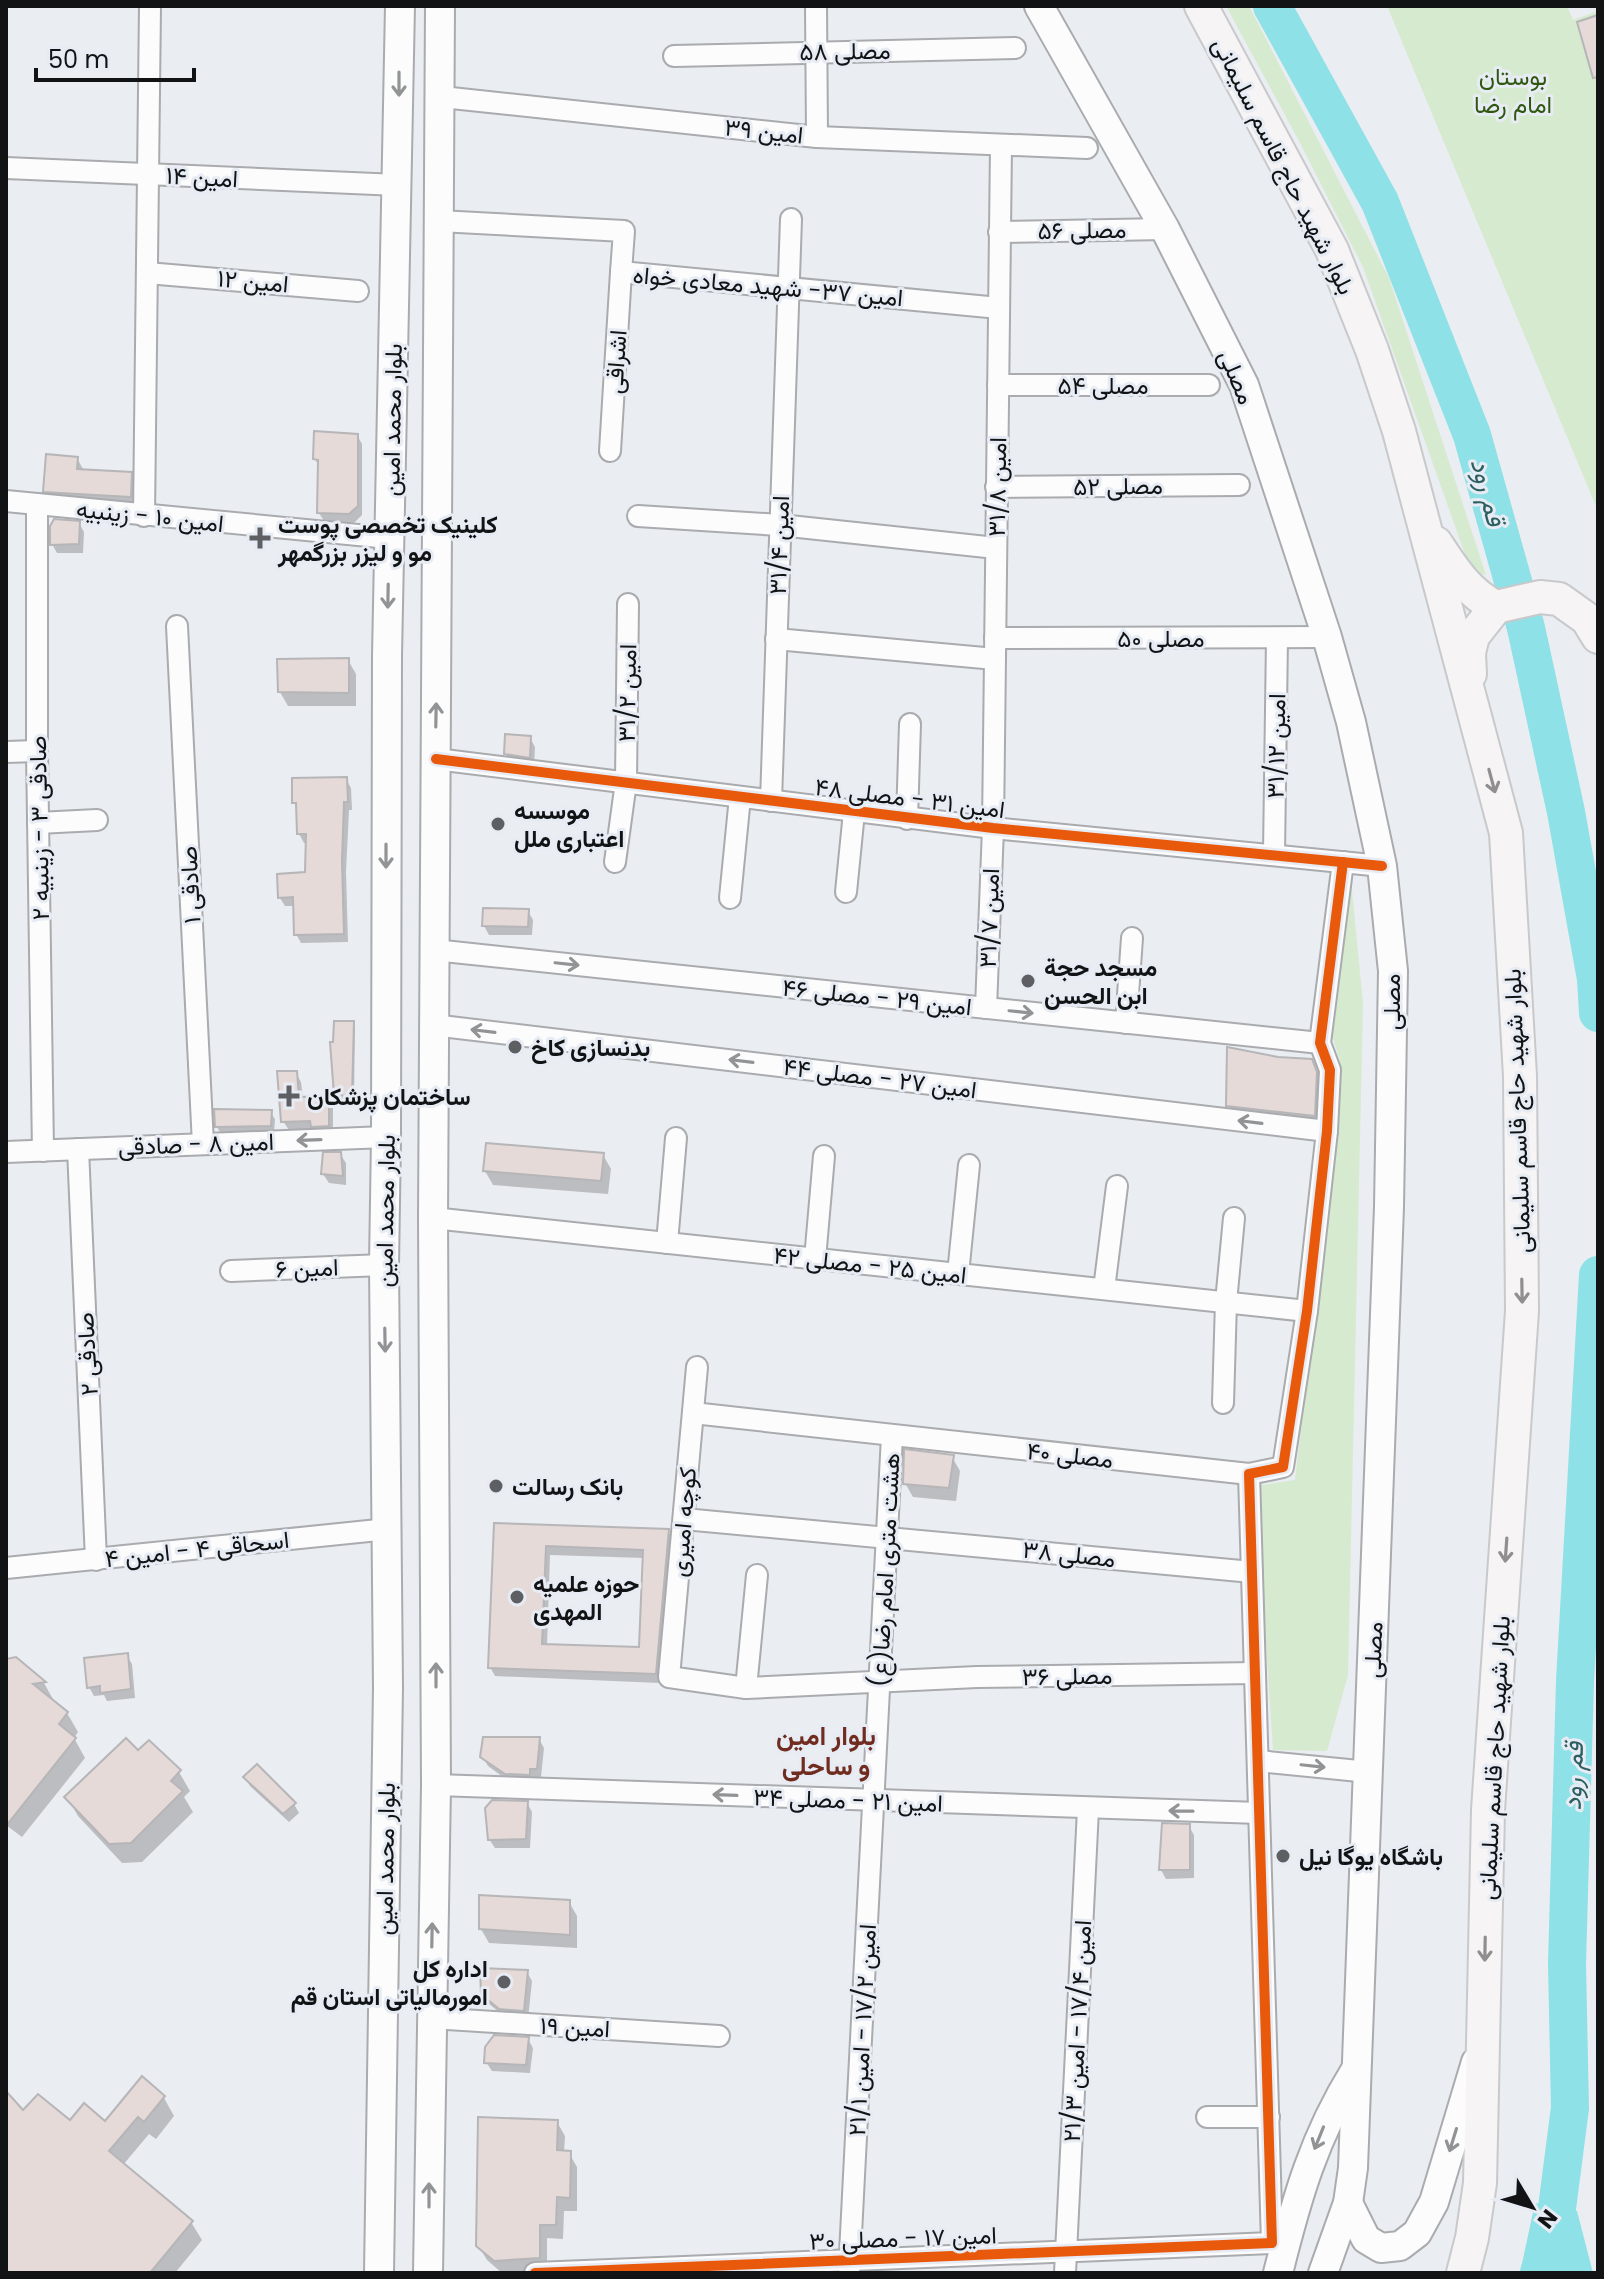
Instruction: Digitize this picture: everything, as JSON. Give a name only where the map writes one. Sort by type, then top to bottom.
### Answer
[{"type":"main road","name":"بلوار محمد امین","points":[[379,2273],[388,1529],[384,1265],[389,538],[400,6]]},
{"type":"main road","name":"بلوار محمد امین","points":[[428,2273],[436,1785],[433,1025],[442,97],[440,6]]},
{"type":"main road","name":"مصلی","points":[[1039,6],[1165,229],[1244,385],[1327,637],[1351,722],[1382,866],[1393,971],[1389,1207],[1353,2168],[1348,2203],[1323,2273]]},
{"type":"main road","name":"بلوار شهید حاج قاسم سلیمانی","points":[[1201,6],[1332,250],[1372,350],[1399,431],[1506,833],[1520,1076],[1522,1311],[1488,1810],[1480,2183],[1463,2273]]},
{"type":"main road","points":[[1421,521],[1458,576],[1481,599],[1496,607]]},
{"type":"main road","points":[[1471,706],[1471,644],[1478,629],[1496,607],[1540,597],[1559,599],[1587,619],[1598,637]]},
{"type":"main road","points":[[386,1137],[434,1135]]},
{"type":"main road","points":[[1348,2203],[1366,2239],[1381,2248],[1400,2246],[1417,2233],[1434,2202],[1483,2038]]},
{"type":"main road","points":[[1283,2262],[1305,2171],[1330,2110],[1356,2070]]},
{"type":"street","points":[[144,516],[150,6]]},
{"type":"street","points":[[816,6],[817,137]]},
{"type":"street","name":"مصلی ۵۸","points":[[674,56],[1015,48]]},
{"type":"street","name":"امین ۳۹","points":[[442,97],[817,137],[1087,148]]},
{"type":"street","name":"امین ۳۱/۸","points":[[993,828],[1001,146]]},
{"type":"street","name":"امین ۱۴","points":[[6,168],[398,185]]},
{"type":"street","name":"امین ۳۱/۴","points":[[771,801],[791,219]]},
{"type":"street","name":"امین ۳۷- شهید معادی خواه","points":[[439,221],[624,231],[621,272],[999,308]]},
{"type":"street","name":"مصلی ۵۶","points":[[999,232],[1165,229]]},
{"type":"street","name":"اشراقی","points":[[610,451],[621,272]]},
{"type":"street","name":"امین ۱۲","points":[[147,273],[358,291]]},
{"type":"street","name":"مصلی ۵۴","points":[[998,385],[1209,385]]},
{"type":"street","name":"مصلی ۵۲","points":[[996,487],[1239,485]]},
{"type":"street","name":"امین ۱۰ - زینبیه","points":[[6,501],[389,538]]},
{"type":"street","name":"صادقی ۳ - زینبیه ۲","points":[[37,504],[43,1151]]},
{"type":"street","points":[[638,516],[780,525],[996,548]]},
{"type":"street","name":"امین ۳۱/۲","points":[[615,862],[626,782],[628,604]]},
{"type":"street","name":"صادقی ۱","points":[[177,626],[203,1144]]},
{"type":"street","name":"مصلی ۵۰","points":[[776,639],[995,649],[1327,637]]},
{"type":"street","name":"امین ۳۱/۱۲","points":[[1274,854],[1277,638]]},
{"type":"street","points":[[907,819],[910,724]]},
{"type":"street","points":[[6,752],[37,751]]},
{"type":"street","name":"امین ۳۱ - مصلی ۴۸","points":[[436,759],[907,819],[1382,866]]},
{"type":"street","points":[[730,898],[740,797]]},
{"type":"street","points":[[846,892],[854,812]]},
{"type":"street","points":[[38,823],[97,820]]},
{"type":"street","name":"امین ۳۱/۷","points":[[986,1008],[993,828]]},
{"type":"street","points":[[1283,2262],[1269,2117],[1249,1474],[1283,1467],[1307,1311],[1327,1131],[1330,1070],[1320,1043],[1343,862]]},
{"type":"street","points":[[1126,1023],[1132,938]]},
{"type":"street","name":"امین ۲۹ - مصلی ۴۶","points":[[434,950],[1320,1043]]},
{"type":"street","name":"امین ۲۷ - مصلی ۴۴","points":[[433,1025],[1327,1131]]},
{"type":"street","name":"امین ۸ - صادقی","points":[[6,1152],[386,1137]]},
{"type":"street","points":[[667,1243],[676,1138]]},
{"type":"street","name":"صادقی ۲","points":[[78,1149],[96,1560]]},
{"type":"street","points":[[815,1259],[824,1156]]},
{"type":"street","points":[[958,1274],[969,1165]]},
{"type":"street","points":[[1104,1289],[1117,1186]]},
{"type":"street","name":"امین ۲۵ - مصلی ۴۲","points":[[433,1218],[1307,1311]]},
{"type":"street","points":[[1223,1403],[1226,1302],[1234,1218]]},
{"type":"street","name":"امین ۶","points":[[231,1271],[384,1265]]},
{"type":"street","name":"کوچه امیری","points":[[669,1677],[697,1367]]},
{"type":"street","name":"مصلی ۴۰","points":[[693,1413],[1249,1474]]},
{"type":"street","name":"هشت متری امام رضا(ع)","points":[[874,1801],[892,1436]]},
{"type":"street","name":"مصلی ۳۸","points":[[684,1519],[1252,1572]]},
{"type":"street","name":"اسحاقی ۴ - امین ۴","points":[[6,1568],[388,1529]]},
{"type":"street","points":[[746,1688],[757,1575]]},
{"type":"street","name":"مصلی ۳۶","points":[[669,1677],[746,1688],[880,1681],[1255,1673]]},
{"type":"street","points":[[1258,1761],[1369,1772]]},
{"type":"street","name":"امین ۲۱ - مصلی ۳۴","points":[[436,1785],[1259,1813]]},
{"type":"street","name":"امین ۱۷/۲ - امین ۲۱/۱","points":[[849,2266],[874,1801]]},
{"type":"street","name":"امین ۱۷/۴ - امین ۲۱/۳","points":[[1065,2263],[1088,1809]]},
{"type":"street","name":"امین ۱۹","points":[[431,2018],[719,2036]]},
{"type":"street","points":[[1207,2117],[1269,2117]]},
{"type":"street","name":"امین ۱۷ - مصلی ۳۰","points":[[535,2273],[1283,2262]]},
{"type":"green space","points":[[1226,6],[1249,6],[1389,278],[1486,575],[1471,571],[1363,267]]},
{"type":"green space","name":"بوستان امام رضا","points":[[1387,6],[1567,6],[1573,20],[1598,11],[1598,511]]},
{"type":"green space","points":[[1351,881],[1363,1003],[1348,1675],[1327,1751],[1273,1750],[1256,1486],[1295,1480],[1334,1142],[1340,1061],[1331,1032],[1340,907]]},
{"type":"water","points":[[1535,2203],[1577,2211],[1593,2273],[1520,2273]]},
{"type":"building","points":[[1598,15],[1598,77],[1593,78],[1577,22]]},
{"type":"building","points":[[314,431],[358,434],[358,506],[349,514],[317,513],[318,460],[313,459]]},
{"type":"building","points":[[46,454],[78,457],[77,469],[132,472],[131,497],[43,492]]},
{"type":"building","points":[[54,519],[80,521],[79,544],[50,545],[50,526]]},
{"type":"building","points":[[349,658],[349,693],[278,692],[277,659]]},
{"type":"building","points":[[505,734],[531,736],[530,758],[504,754]]},
{"type":"building","points":[[347,777],[348,802],[344,802],[342,861],[344,934],[294,935],[293,897],[278,898],[277,874],[305,872],[306,834],[297,834],[292,778]]},
{"type":"building","points":[[483,908],[529,909],[528,927],[482,926]]},
{"type":"building","points":[[334,1021],[354,1021],[352,1096],[334,1095],[330,1042],[333,1042]]},
{"type":"building","points":[[1227,1047],[1278,1057],[1312,1059],[1317,1072],[1315,1116],[1226,1106]]},
{"type":"building","points":[[277,1071],[297,1071],[299,1097],[329,1096],[329,1126],[311,1127],[310,1121],[281,1122]]},
{"type":"building","points":[[214,1109],[272,1110],[271,1126],[215,1127]]},
{"type":"building","points":[[486,1143],[604,1153],[601,1181],[483,1171]]},
{"type":"building","points":[[323,1152],[341,1152],[343,1176],[321,1174]]},
{"type":"building","points":[[904,1449],[954,1455],[949,1488],[903,1484]]},
{"type":"building","name":"حوزه علمیه المهدی","points":[[494,1523],[669,1529],[656,1674],[488,1668]],"holes":[[[546,1546],[643,1550],[639,1647],[542,1644]]]},
{"type":"building","points":[[128,1653],[131,1689],[100,1693],[100,1686],[87,1688],[84,1658]]},
{"type":"building","points":[[16,1657],[46,1682],[33,1684],[68,1712],[59,1724],[76,1738],[6,1826],[6,1659]]},
{"type":"building","points":[[483,1737],[540,1737],[537,1769],[530,1769],[530,1775],[505,1774],[480,1757]]},
{"type":"building","points":[[126,1738],[138,1750],[149,1740],[181,1770],[171,1781],[183,1791],[131,1843],[109,1844],[64,1797]]},
{"type":"building","points":[[257,1764],[296,1803],[283,1814],[243,1777]]},
{"type":"building","points":[[492,1800],[528,1801],[526,1839],[488,1840],[485,1808]]},
{"type":"building","points":[[1162,1823],[1190,1824],[1190,1870],[1159,1870]]},
{"type":"building","points":[[479,1895],[570,1900],[570,1935],[479,1929]]},
{"type":"building","name":"اداره کل امورمالیاتی استان قم","points":[[480,1968],[528,1970],[524,2011],[499,2009],[481,1994]]},
{"type":"building","points":[[494,2035],[529,2037],[526,2065],[484,2063],[485,2047]]},
{"type":"building","points":[[142,2076],[165,2096],[144,2122],[138,2117],[109,2151],[193,2221],[150,2273],[6,2273],[6,2091],[23,2110],[38,2094],[70,2120],[84,2103],[105,2121]]},
{"type":"building","points":[[478,2117],[558,2120],[557,2150],[571,2151],[570,2198],[557,2197],[556,2225],[540,2225],[540,2258],[494,2261],[476,2246]]},
{"type":"waterway","name":"قم رود","points":[[1272,6],[1380,202],[1472,435],[1526,628],[1566,812],[1596,979],[1598,1013]]},
{"type":"waterway","name":"قم رود","points":[[1539,2273],[1554,2231],[1570,2108],[1567,1964],[1575,1681],[1598,1275]]},
{"type":"cycle path","points":[[436,759],[993,828],[1382,866]]},
{"type":"cycle path","points":[[535,2273],[1272,2243],[1249,1474],[1283,1467],[1307,1311],[1327,1131],[1330,1070],[1320,1043],[1343,862]]},
{"type":"place","name":"کلینیک تخصصی پوست مو و لیزر بزرگمهر","points":[[260,538]]},
{"type":"place","name":"موسسه اعتباری ملل","points":[[498,824]]},
{"type":"place","name":"مسجد حجة ابن الحسن","points":[[1028,981]]},
{"type":"place","name":"بدنسازی کاخ","points":[[515,1047]]},
{"type":"place","name":"ساختمان پزشکان","points":[[289,1096]]},
{"type":"place","name":"بانک رسالت","points":[[496,1486]]},
{"type":"place","name":"حوزه علمیه المهدی","points":[[517,1597]]},
{"type":"place","name":"باشگاه یوگا نیل","points":[[1283,1856]]},
{"type":"place","name":"اداره کل امورمالیاتی استان قم","points":[[504,1982]]},
{"type":"district","name":"بلوار امین و ساحلی","points":[[826,1751]]}]
